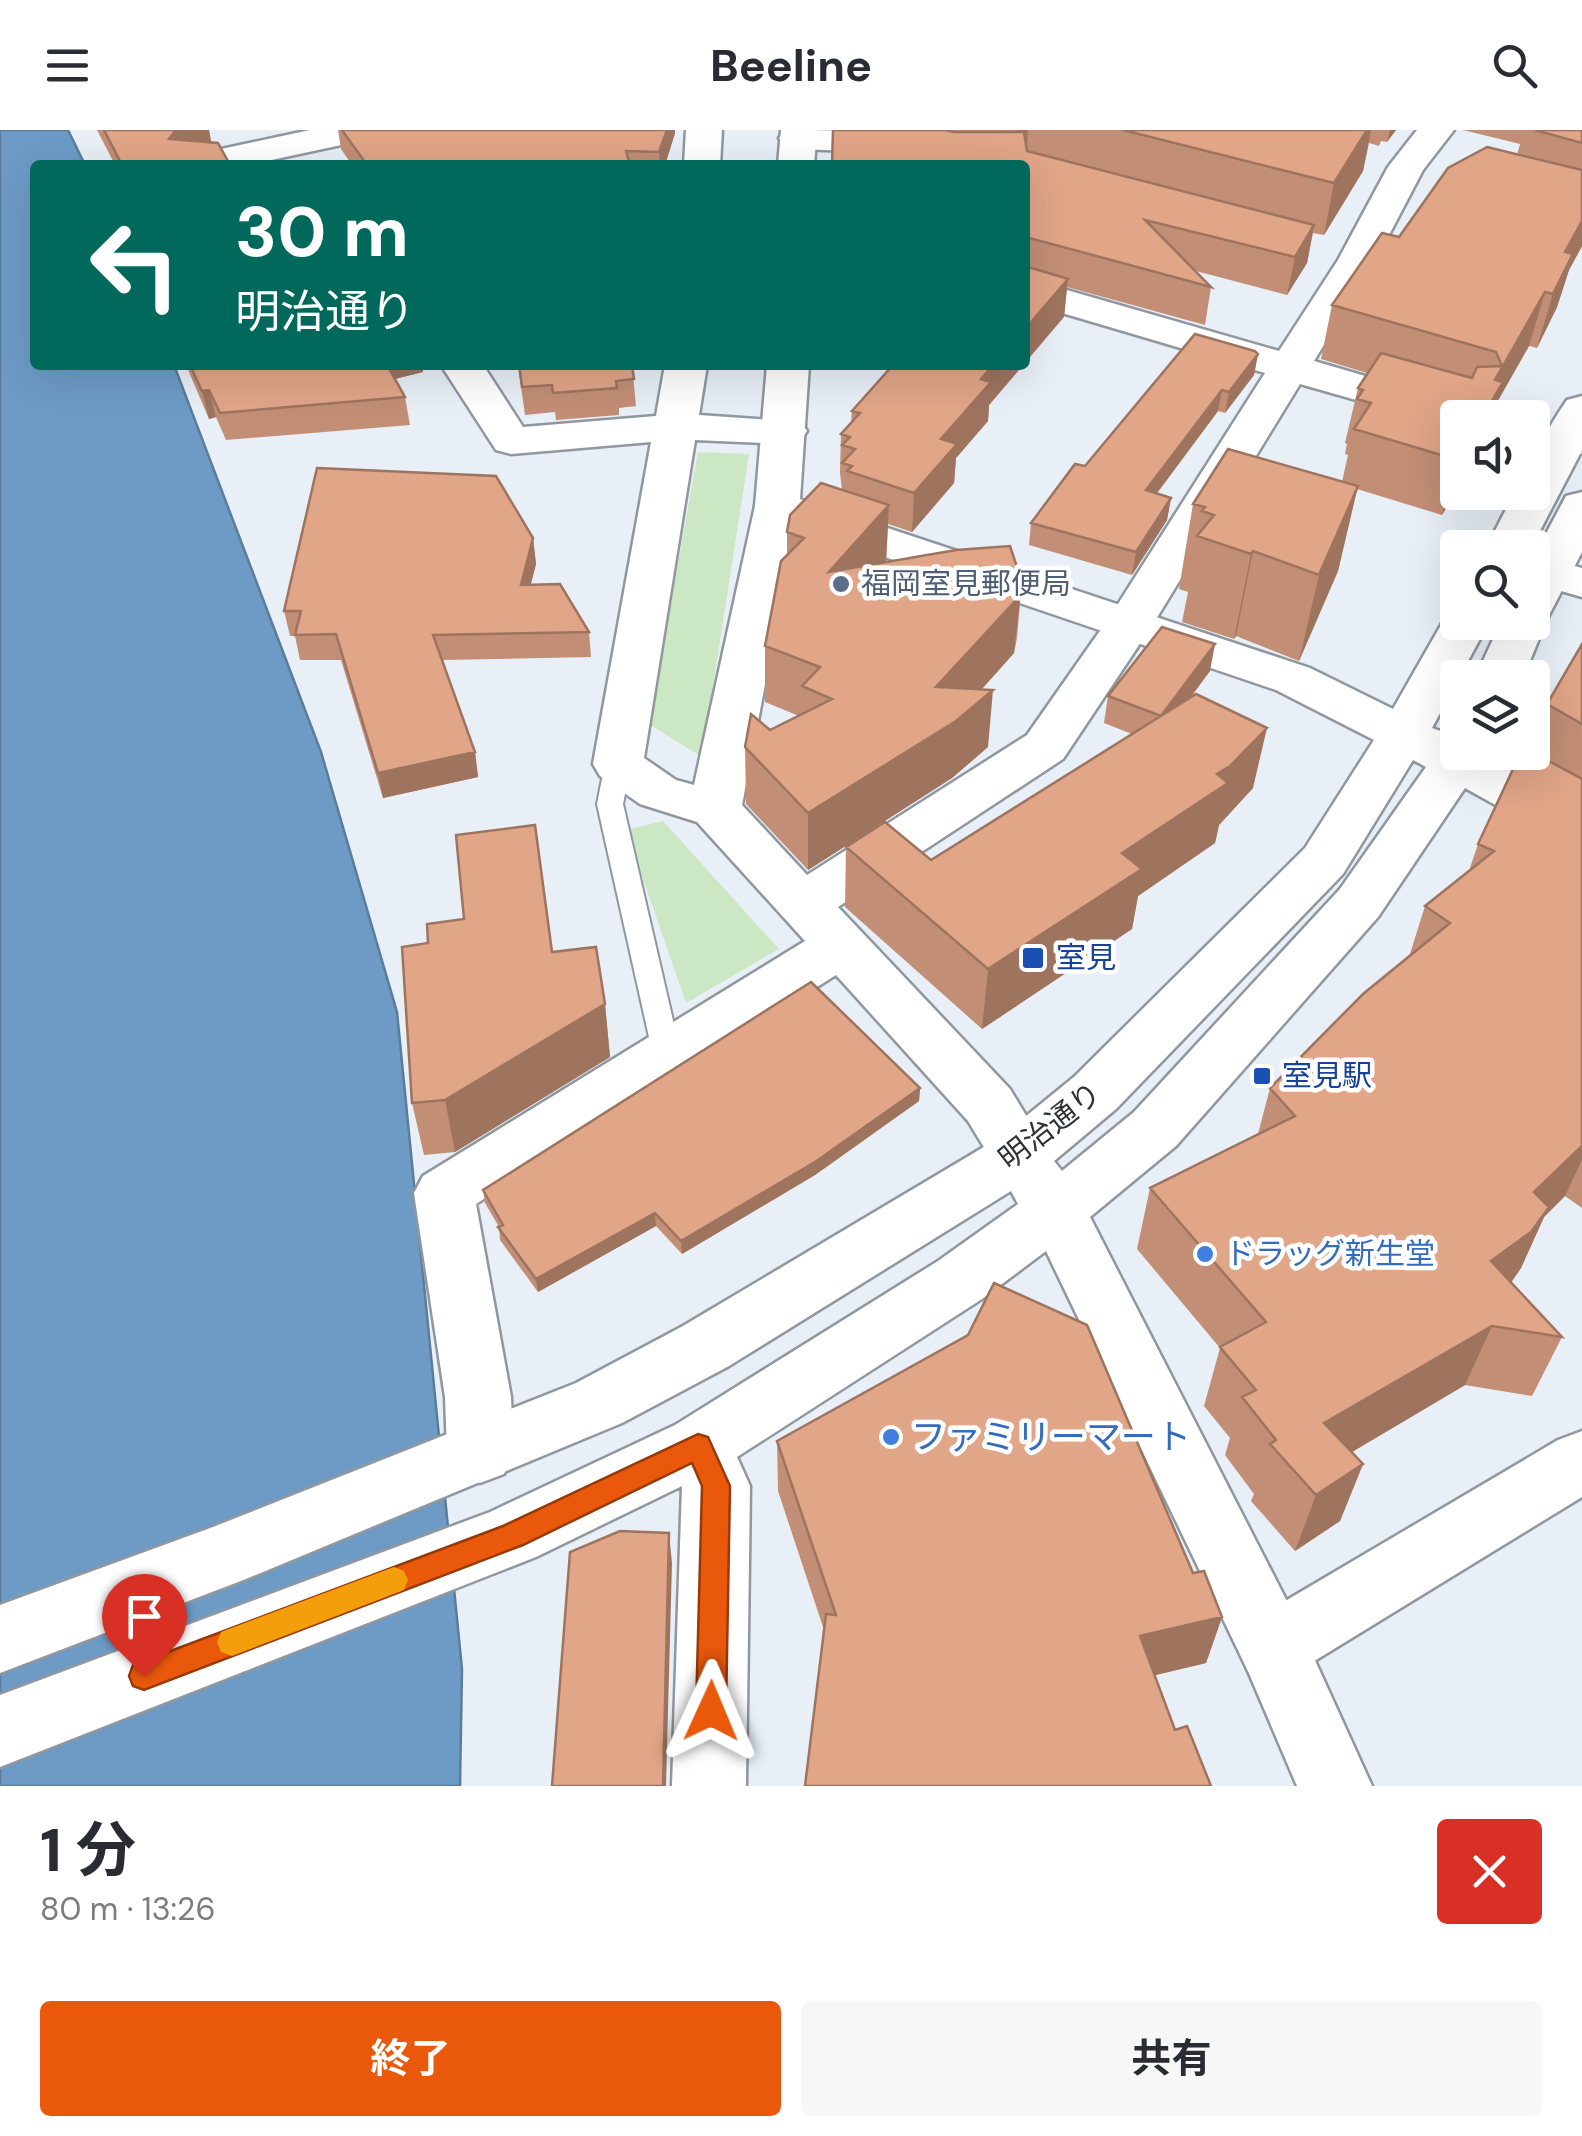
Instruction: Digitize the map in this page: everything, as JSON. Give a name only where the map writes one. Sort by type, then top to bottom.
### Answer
[{"type":"street","points":[[228,160],[322,145],[361,130]]},
{"type":"street","points":[[702,160],[704,130]]},
{"type":"street","points":[[803,903],[1045,747],[1129,624],[1287,365],[1338,255],[1436,130]]},
{"type":"street","points":[[797,144],[906,142],[976,160]]},
{"type":"street","points":[[1030,291],[1440,411]]},
{"type":"street","points":[[465,370],[511,441],[678,427],[786,432]]},
{"type":"street","points":[[685,370],[618,764],[658,792],[715,809],[989,1105],[1056,1210],[1273,1647],[1335,1786]]},
{"type":"street","points":[[715,809],[777,506],[786,432],[788,370]]},
{"type":"street","points":[[1516,530],[1559,432]]},
{"type":"street","points":[[1555,588],[1582,505]]},
{"type":"street","points":[[777,506],[1293,679],[1440,748]]},
{"type":"street","name":"明治通り","points":[[0,1639],[480,1454],[599,1403],[706,1346],[1020,1156],[1095,1092],[1324,860],[1404,733],[1456,640]]},
{"type":"street","points":[[0,1730],[512,1535],[698,1446],[960,1280],[1056,1210],[1154,1129],[1359,903],[1452,770]]},
{"type":"street","points":[[1483,770],[1582,830]]},
{"type":"street","points":[[480,1454],[478,1398],[444,1193],[842,945]]},
{"type":"street","points":[[698,1446],[716,1486],[709,1786]]},
{"type":"street","points":[[1273,1647],[1582,1461]]},
{"type":"lane","points":[[618,764],[610,804],[667,1055]]},
{"type":"green space","points":[[698,452],[749,454],[702,757],[649,724]]},
{"type":"green space","points":[[663,821],[779,949],[686,1003],[626,830]]},
{"type":"water","points":[[0,130],[68,130],[83,160],[30,160],[30,370],[176,370],[321,752],[397,1012],[462,1669],[460,1786],[0,1786]]},
{"type":"building","points":[[104,130],[176,130],[169,139],[218,143],[227,160],[119,160]]},
{"type":"building","points":[[342,130],[667,130],[659,152],[626,151],[629,160],[363,160]]},
{"type":"building","points":[[833,130],[1024,132],[1027,151],[1314,225],[1295,257],[1145,220],[1211,287],[1030,238],[1030,160],[832,160]]},
{"type":"building","points":[[1123,130],[1367,130],[1334,183]]},
{"type":"building","points":[[1535,130],[1582,130],[1582,143]]},
{"type":"building","points":[[1487,147],[1582,170],[1582,221],[1565,252],[1573,254],[1553,294],[1545,292],[1495,380],[1503,382],[1492,400],[1440,400],[1440,455],[1354,429],[1371,403],[1357,399],[1363,390],[1358,388],[1381,353],[1472,378],[1477,367],[1502,366],[1496,352],[1332,305],[1382,233],[1399,237],[1448,168]]},
{"type":"building","points":[[1030,268],[1068,279],[1030,323]]},
{"type":"building","points":[[1195,334],[1258,354],[1229,392],[1222,390],[1146,490],[1171,498],[1136,552],[1031,523],[1075,464],[1085,466]]},
{"type":"building","points":[[192,370],[390,370],[405,397],[220,413],[209,390],[202,391]]},
{"type":"building","points":[[520,370],[633,370],[634,379],[616,381],[617,388],[553,393],[552,385],[522,387]]},
{"type":"building","points":[[889,370],[989,370],[981,379],[991,382],[941,439],[957,444],[914,493],[847,471],[852,466],[842,463],[855,449],[842,445],[850,437],[841,434],[860,413],[852,411]]},
{"type":"building","points":[[1228,449],[1358,486],[1319,575],[1197,536],[1214,515],[1193,504]]},
{"type":"building","points":[[317,468],[496,476],[533,538],[521,585],[560,584],[589,632],[433,635],[475,752],[378,773],[336,634],[295,635],[301,611],[284,611]]},
{"type":"building","points":[[821,483],[889,505],[829,572],[956,550],[1010,546],[1022,582],[1020,596],[936,687],[993,690],[956,721],[808,813],[745,747],[751,714],[770,730],[832,699],[802,686],[820,667],[765,646],[781,561],[804,538],[787,532],[790,515]]},
{"type":"building","points":[[1162,627],[1215,644],[1161,716],[1108,696]]},
{"type":"building","points":[[1582,644],[1582,724],[1550,706],[1550,699]]},
{"type":"building","points":[[1196,694],[1267,728],[1217,774],[1228,783],[1122,853],[1142,869],[988,969],[846,847],[885,822],[931,860]]},
{"type":"building","points":[[1550,762],[1582,779],[1582,1146],[1534,1192],[1549,1207],[1531,1232],[1491,1261],[1562,1337],[1492,1326],[1324,1423],[1363,1464],[1316,1495],[1270,1444],[1276,1440],[1242,1397],[1256,1390],[1220,1347],[1266,1322],[1150,1188],[1295,1116],[1270,1088],[1363,994],[1450,923],[1425,906],[1494,851],[1478,844],[1513,770],[1550,770]]},
{"type":"building","points":[[535,825],[552,952],[596,947],[605,1004],[445,1100],[412,1103],[402,947],[428,943],[427,924],[464,919],[456,835]]},
{"type":"building","points":[[811,982],[920,1088],[815,1162],[681,1241],[655,1213],[536,1279],[498,1227],[503,1225],[483,1190]]},
{"type":"building","points":[[994,1283],[1087,1325],[1193,1573],[1204,1571],[1222,1617],[1140,1636],[1175,1730],[1187,1726],[1211,1786],[805,1786],[826,1614],[836,1615],[777,1441],[968,1335]]},
{"type":"building","points":[[620,1531],[669,1533],[663,1786],[552,1786],[570,1552]]},
{"type":"slow traffic","points":[[232,1642],[394,1580]]},
{"type":"place","name":"福岡室見郵便局","points":[[841,584]]},
{"type":"place","name":"室見","points":[[1033,958]]},
{"type":"place","name":"室見駅","points":[[1262,1076]]},
{"type":"place","name":"ドラッグ新生堂","points":[[1205,1254]]},
{"type":"place","name":"ファミリーマート","points":[[891,1437]]},
{"type":"route","points":[[144,1676],[512,1535],[698,1446],[716,1486],[711,1711]]}]
